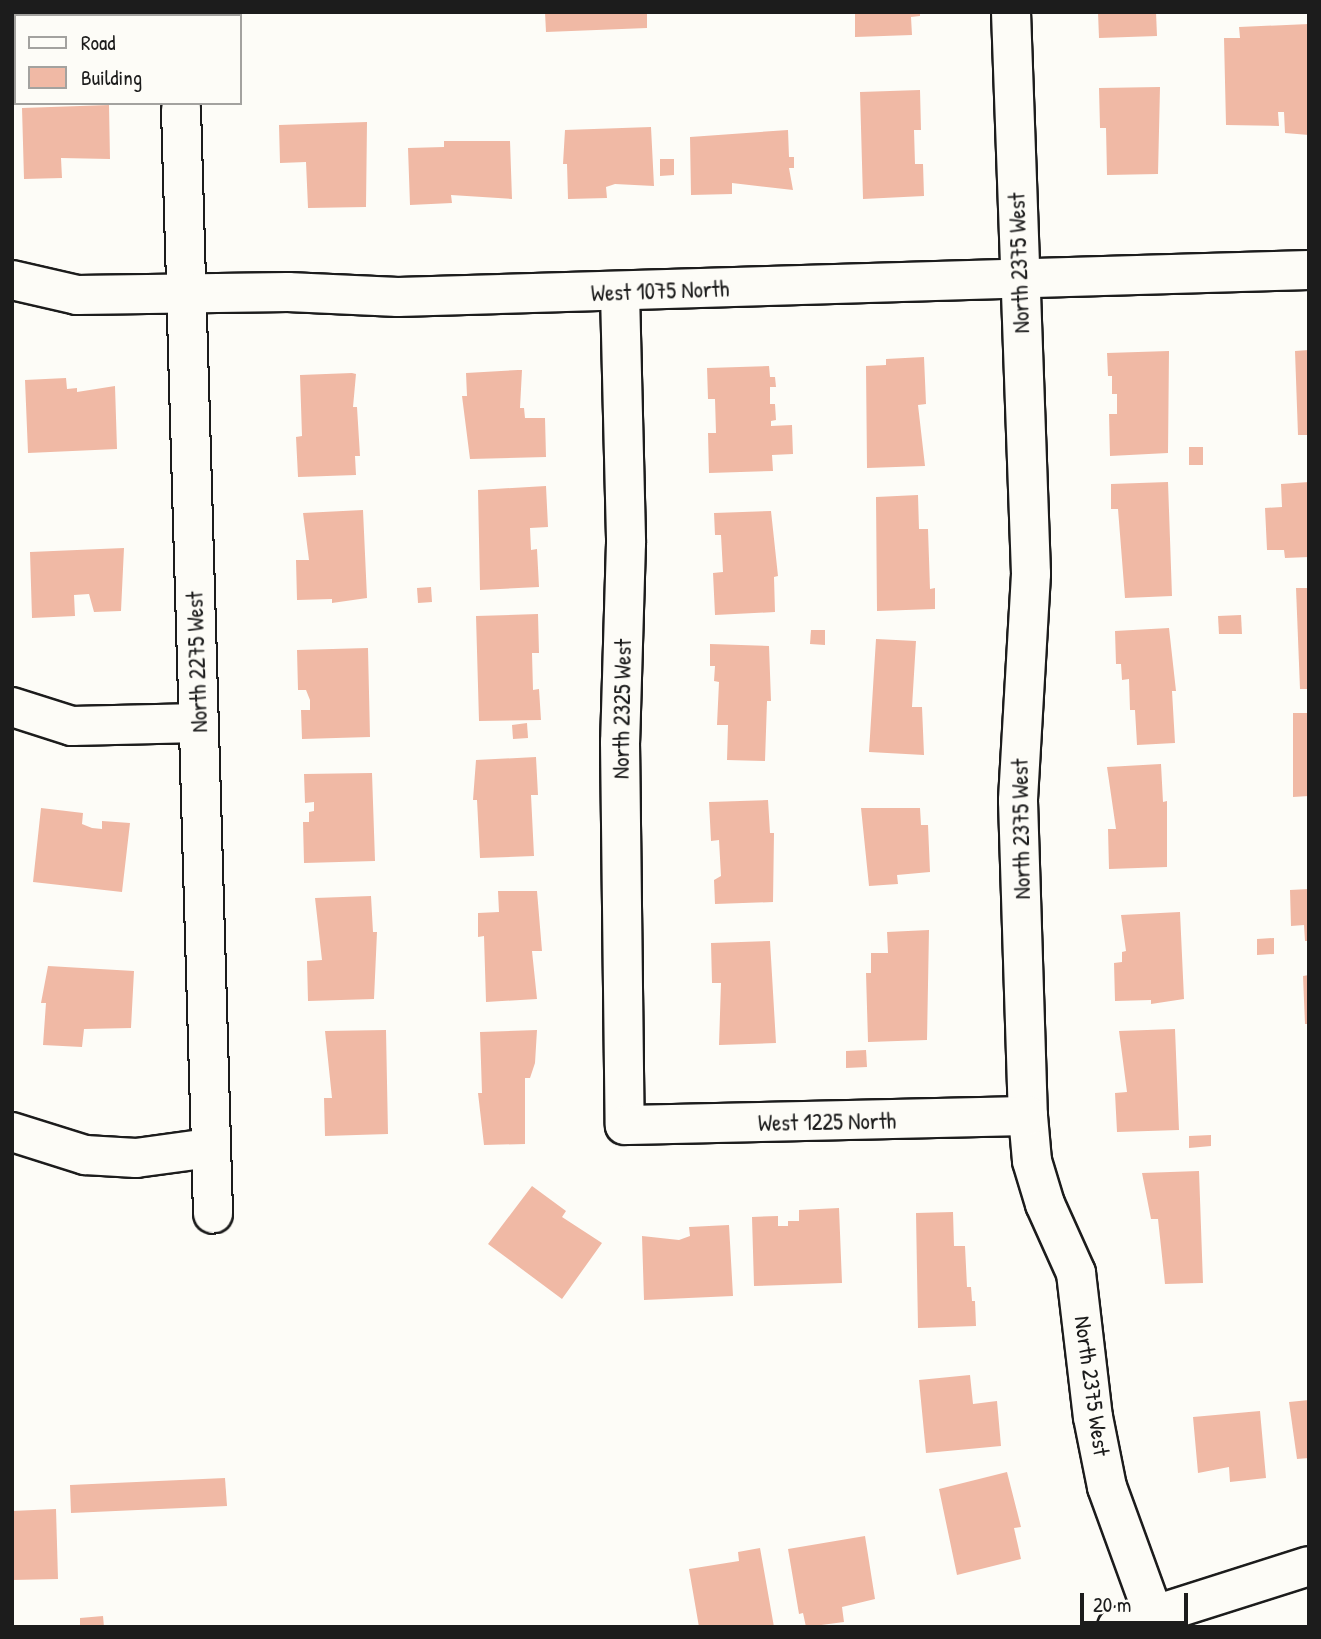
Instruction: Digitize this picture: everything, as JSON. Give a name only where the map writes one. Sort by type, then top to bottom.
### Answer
[{"type":"street","name":"North 2375 West","points":[[1011,12],[1031,574],[1018,801],[1028,1116],[1032,1160],[1042,1193],[1076,1273],[1093,1417],[1107,1487],[1156,1620]]},
{"type":"street","name":"North 2275 West","points":[[181,110],[213,1214]]},
{"type":"street","name":"West 1075 North","points":[[12,280],[78,295],[620,293],[1020,277],[1309,270]]},
{"type":"street","name":"North 2325 West","points":[[620,293],[626,543],[620,742],[625,1125]]},
{"type":"street","points":[[12,707],[72,726],[199,723]]},
{"type":"street","name":"West 1225 North","points":[[625,1125],[1028,1116]]},
{"type":"street","points":[[12,1132],[97,1156],[136,1158],[209,1148]]},
{"type":"street","points":[[1117,1627],[1156,1620],[1309,1566]]},
{"type":"building","points":[[545,12],[647,12],[647,28],[546,32]]},
{"type":"building","points":[[855,12],[920,12],[920,16],[911,17],[912,35],[855,37]]},
{"type":"building","points":[[1098,12],[1156,12],[1157,36],[1099,38]]},
{"type":"building","points":[[1309,24],[1309,135],[1285,133],[1284,112],[1278,112],[1279,126],[1226,125],[1224,38],[1240,38],[1239,27]]},
{"type":"building","points":[[1160,87],[1158,174],[1107,175],[1106,128],[1100,128],[1099,88]]},
{"type":"building","points":[[920,90],[921,130],[914,130],[915,164],[923,164],[924,196],[863,199],[860,92]]},
{"type":"building","points":[[109,105],[110,159],[61,158],[62,178],[24,179],[22,108]]},
{"type":"building","points":[[367,122],[366,207],[308,208],[306,162],[280,163],[279,125]]},
{"type":"building","points":[[651,127],[654,186],[615,184],[606,187],[607,198],[568,199],[567,164],[563,164],[565,130]]},
{"type":"building","points":[[788,130],[789,157],[794,157],[794,168],[789,168],[793,190],[732,183],[732,194],[691,195],[690,137]]},
{"type":"building","points":[[444,141],[510,141],[512,199],[451,195],[452,203],[410,205],[408,148],[444,147]]},
{"type":"building","points":[[660,159],[674,159],[674,175],[660,176]]},
{"type":"building","points":[[1309,350],[1309,435],[1298,435],[1295,351]]},
{"type":"building","points":[[1169,351],[1168,453],[1110,456],[1109,414],[1117,414],[1117,394],[1112,394],[1112,376],[1108,376],[1107,353]]},
{"type":"building","points":[[924,357],[926,404],[918,405],[925,466],[867,468],[866,366],[886,365],[886,359]]},
{"type":"building","points":[[769,366],[770,377],[775,377],[776,387],[770,387],[770,404],[775,404],[776,420],[771,421],[771,426],[792,425],[793,454],[772,455],[773,471],[709,473],[708,433],[716,433],[715,399],[708,399],[707,368]]},
{"type":"building","points":[[522,370],[520,408],[524,408],[525,418],[545,418],[546,457],[470,459],[462,396],[467,396],[466,373]]},
{"type":"building","points":[[356,374],[353,407],[357,407],[360,456],[355,456],[356,475],[298,477],[296,437],[302,436],[300,375]]},
{"type":"building","points":[[66,378],[67,389],[77,388],[77,392],[115,386],[117,449],[28,453],[25,380]]},
{"type":"building","points":[[1189,447],[1203,447],[1203,465],[1189,465]]},
{"type":"building","points":[[1168,482],[1172,596],[1125,598],[1118,509],[1111,509],[1111,484]]},
{"type":"building","points":[[1309,482],[1309,557],[1285,558],[1284,550],[1267,550],[1265,508],[1282,507],[1281,484]]},
{"type":"building","points":[[546,486],[548,527],[530,528],[531,550],[537,549],[539,587],[480,590],[478,490]]},
{"type":"building","points":[[918,495],[919,529],[928,529],[930,589],[935,588],[935,609],[877,611],[876,497]]},
{"type":"building","points":[[363,510],[367,598],[332,603],[332,599],[297,600],[296,560],[309,560],[303,513]]},
{"type":"building","points":[[771,511],[778,576],[774,577],[775,612],[715,615],[713,573],[723,572],[721,535],[715,535],[714,513]]},
{"type":"building","points":[[124,548],[121,611],[94,612],[89,594],[74,595],[75,616],[32,618],[30,552]]},
{"type":"building","points":[[431,587],[432,602],[418,603],[417,588]]},
{"type":"building","points":[[1296,588],[1309,588],[1309,689],[1300,689]]},
{"type":"building","points":[[538,614],[539,653],[532,653],[533,690],[539,689],[541,720],[479,721],[476,616]]},
{"type":"building","points":[[1241,615],[1242,634],[1219,634],[1218,616]]},
{"type":"building","points":[[1169,628],[1176,691],[1172,691],[1175,743],[1137,745],[1135,710],[1130,710],[1129,679],[1122,680],[1121,664],[1116,664],[1115,631]]},
{"type":"building","points":[[811,630],[825,630],[825,645],[810,644]]},
{"type":"building","points":[[876,639],[916,641],[912,707],[922,707],[924,755],[869,752]]},
{"type":"building","points":[[710,644],[769,646],[771,701],[767,701],[765,761],[727,760],[728,725],[717,725],[719,682],[714,681],[715,666],[710,666]]},
{"type":"building","points":[[368,648],[370,737],[302,739],[301,710],[310,710],[310,700],[306,690],[298,690],[297,650]]},
{"type":"building","points":[[1293,713],[1308,713],[1309,796],[1293,797]]},
{"type":"building","points":[[527,723],[528,738],[513,739],[512,725]]},
{"type":"building","points":[[536,757],[538,795],[531,795],[534,856],[480,858],[477,800],[473,800],[476,760]]},
{"type":"building","points":[[1161,764],[1163,802],[1167,801],[1167,867],[1109,869],[1108,829],[1116,829],[1107,767]]},
{"type":"building","points":[[372,773],[375,861],[304,863],[303,822],[309,822],[309,812],[314,811],[314,802],[305,803],[304,774]]},
{"type":"building","points":[[768,800],[770,833],[774,833],[773,902],[715,904],[714,880],[721,876],[719,840],[711,841],[709,802]]},
{"type":"building","points":[[41,808],[83,813],[82,824],[92,828],[102,829],[102,821],[130,823],[122,892],[33,882]]},
{"type":"building","points":[[861,808],[920,808],[921,825],[928,825],[930,872],[897,875],[898,884],[869,886]]},
{"type":"building","points":[[1309,889],[1309,941],[1305,941],[1304,925],[1291,926],[1290,890]]},
{"type":"building","points":[[498,891],[537,891],[542,951],[532,951],[537,999],[486,1002],[484,936],[478,937],[478,913],[499,912]]},
{"type":"building","points":[[371,896],[373,932],[377,932],[374,999],[308,1001],[307,961],[322,960],[315,898]]},
{"type":"building","points":[[1180,912],[1184,999],[1151,1004],[1151,1000],[1115,1001],[1114,963],[1122,962],[1122,952],[1126,951],[1121,915]]},
{"type":"building","points":[[929,930],[927,1040],[868,1042],[866,973],[871,973],[871,953],[888,953],[887,932]]},
{"type":"building","points":[[1274,938],[1274,954],[1257,955],[1257,939]]},
{"type":"building","points":[[770,941],[776,1043],[719,1045],[721,983],[712,983],[711,943]]},
{"type":"building","points":[[48,966],[134,971],[131,1028],[84,1029],[82,1047],[43,1045],[46,1003],[41,1003]]},
{"type":"building","points":[[1309,975],[1309,1024],[1305,1024],[1303,976]]},
{"type":"building","points":[[1175,1029],[1179,1130],[1117,1132],[1115,1093],[1127,1092],[1119,1031]]},
{"type":"building","points":[[386,1030],[388,1134],[325,1136],[324,1098],[332,1098],[325,1031]]},
{"type":"building","points":[[537,1030],[535,1063],[530,1078],[525,1078],[525,1144],[484,1145],[478,1093],[482,1093],[480,1032]]},
{"type":"building","points":[[866,1050],[867,1067],[846,1068],[846,1051]]},
{"type":"building","points":[[1211,1135],[1211,1146],[1189,1148],[1189,1136]]},
{"type":"building","points":[[1199,1171],[1203,1283],[1165,1284],[1158,1219],[1151,1219],[1142,1173]]},
{"type":"building","points":[[532,1186],[566,1211],[562,1217],[602,1243],[562,1299],[488,1244]]},
{"type":"building","points":[[839,1208],[842,1283],[754,1286],[752,1217],[778,1216],[778,1226],[788,1226],[788,1221],[799,1221],[799,1210]]},
{"type":"building","points":[[953,1212],[954,1246],[965,1246],[967,1287],[971,1287],[972,1301],[975,1301],[976,1326],[918,1328],[916,1213]]},
{"type":"building","points":[[729,1225],[733,1296],[644,1300],[642,1236],[679,1240],[690,1236],[689,1227]]},
{"type":"building","points":[[970,1375],[973,1404],[997,1401],[1001,1446],[926,1453],[919,1380]]},
{"type":"building","points":[[1309,1400],[1309,1458],[1297,1459],[1289,1402]]},
{"type":"building","points":[[1260,1411],[1266,1478],[1230,1482],[1229,1467],[1198,1473],[1193,1417]]},
{"type":"building","points":[[1007,1472],[1021,1527],[1014,1528],[1021,1559],[957,1575],[939,1489]]},
{"type":"building","points":[[225,1478],[227,1506],[71,1513],[70,1485]]},
{"type":"building","points":[[56,1509],[58,1579],[12,1580],[12,1511]]},
{"type":"building","points":[[865,1536],[875,1599],[842,1607],[844,1622],[806,1627],[803,1613],[799,1614],[788,1549]]},
{"type":"building","points":[[760,1548],[774,1627],[699,1627],[689,1569],[739,1561],[738,1552]]},
{"type":"building","points":[[103,1616],[104,1627],[80,1627],[80,1618]]}]
